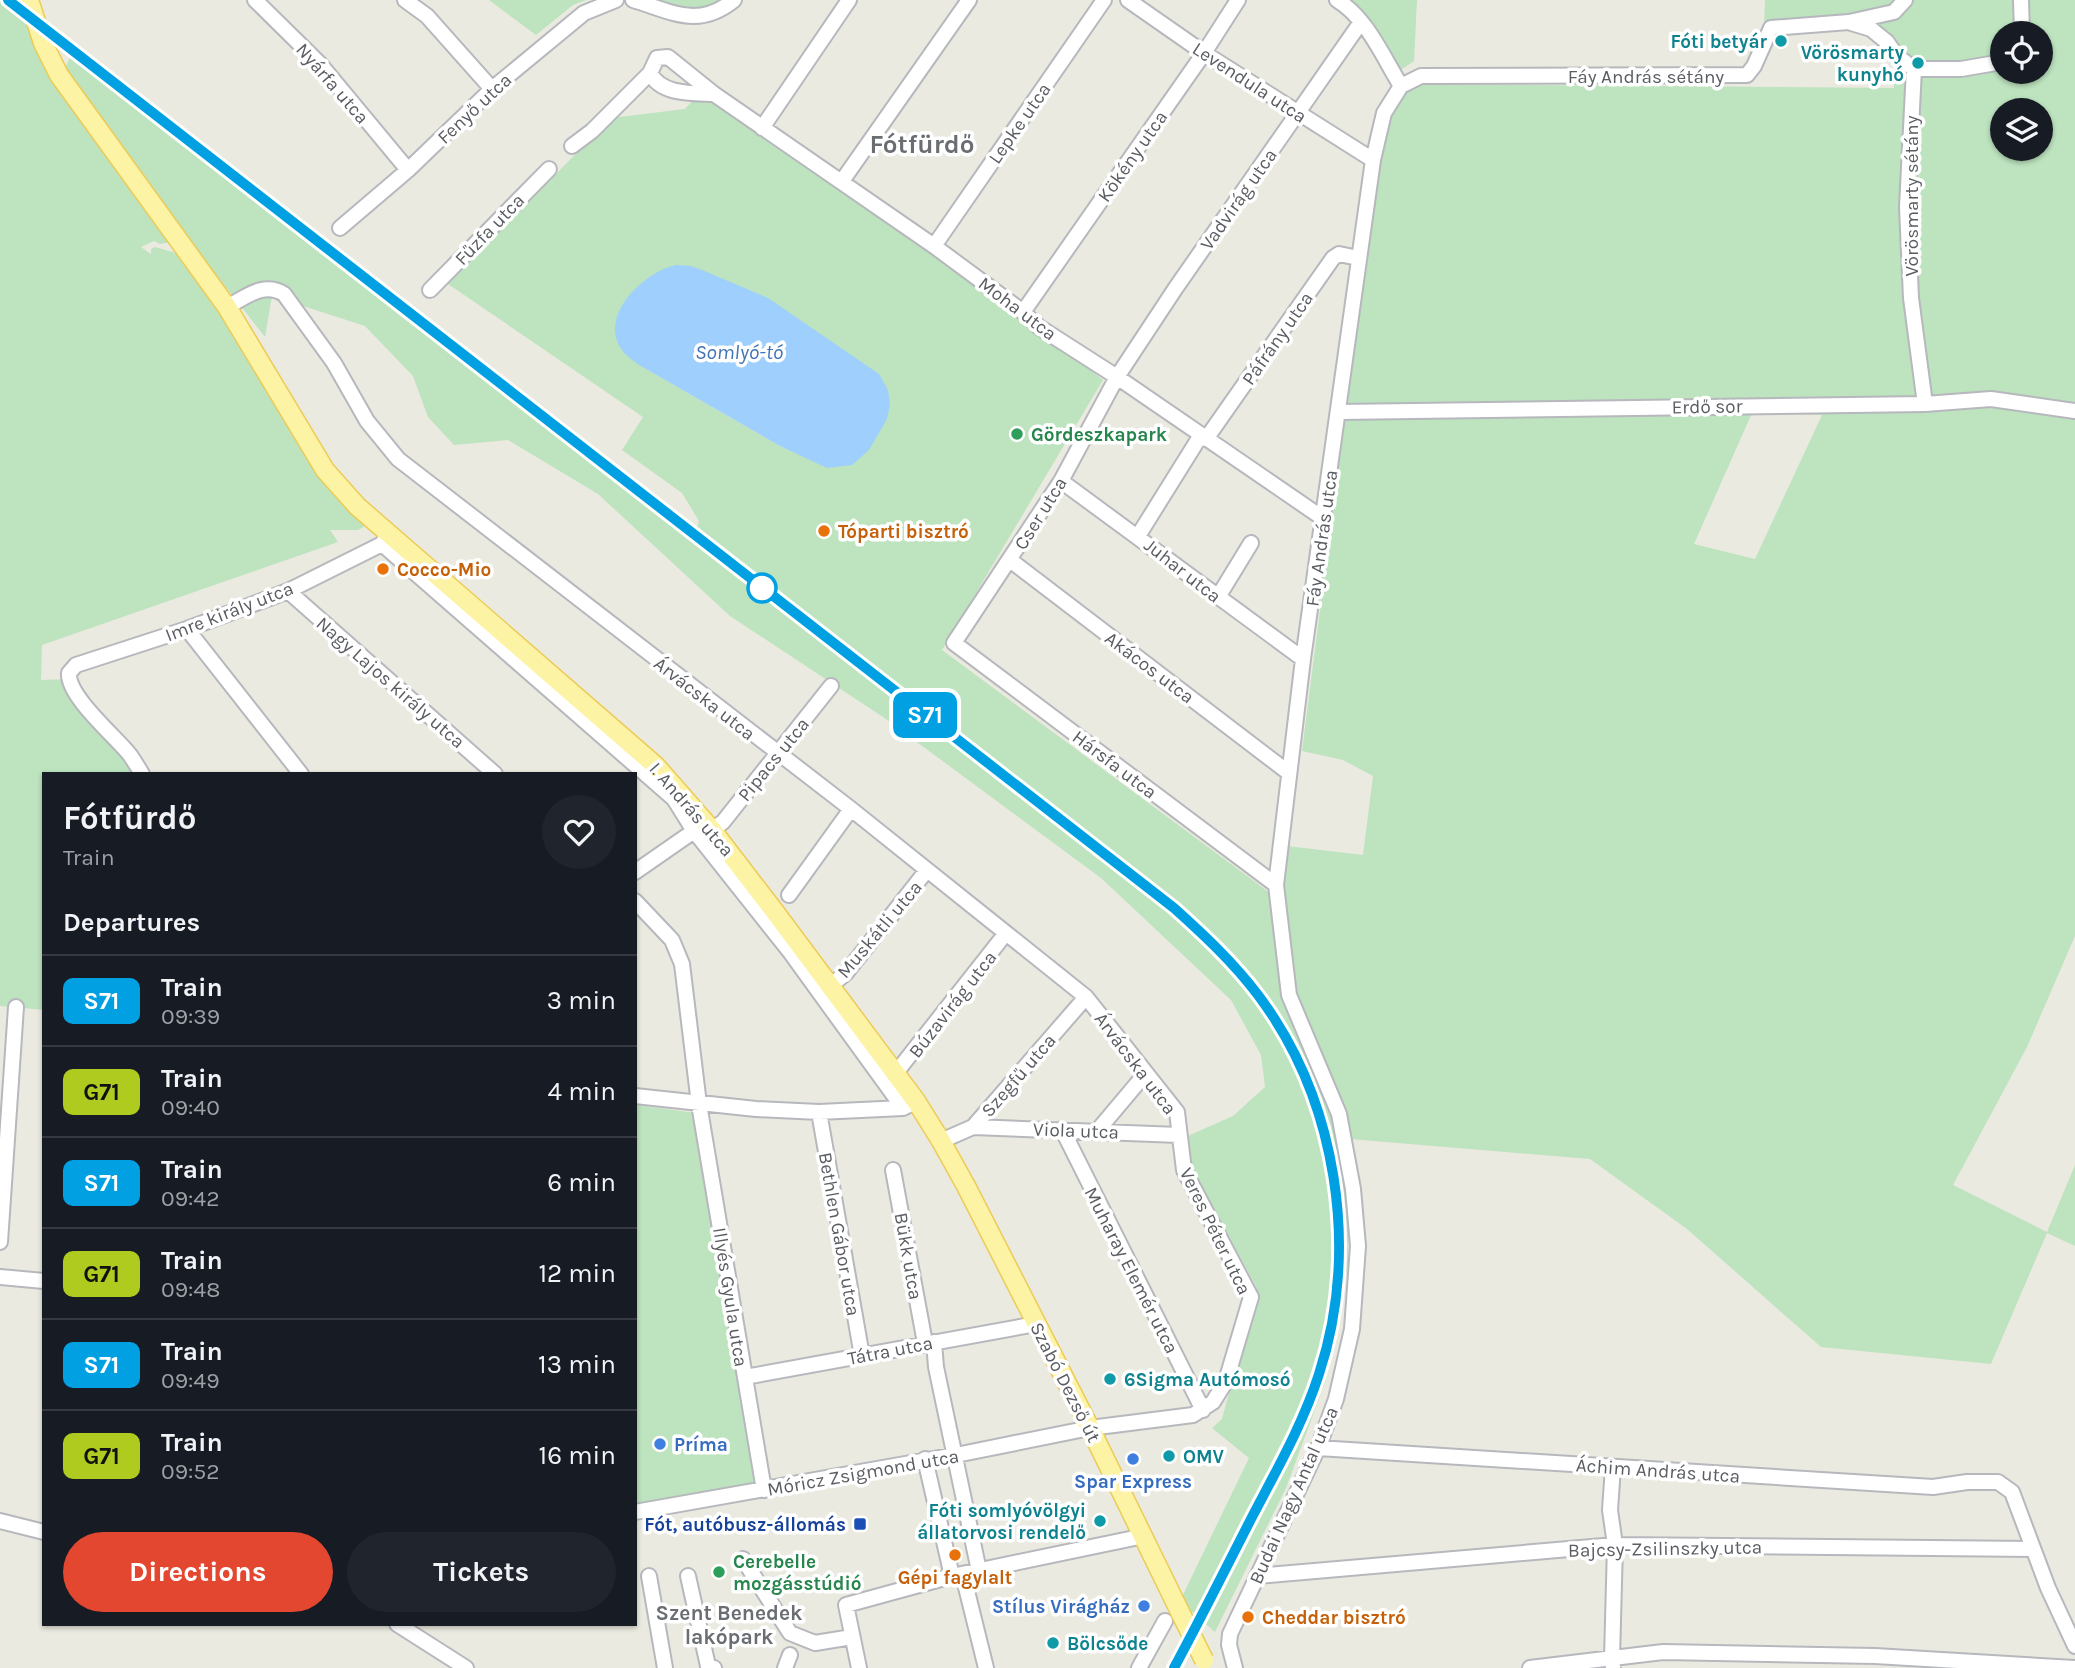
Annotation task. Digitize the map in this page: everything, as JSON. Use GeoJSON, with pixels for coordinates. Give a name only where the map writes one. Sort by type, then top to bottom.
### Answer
{"type":"FeatureCollection","features":[{"type":"Feature","properties":{"kind":"main road"},"geometry":{"type":"LineString","coordinates":[[29,0],[43,43],[59,75],[227,307],[325,470],[386,539]]}},
{"type":"Feature","properties":{"kind":"main road","name":"I. András utca"},"geometry":{"type":"LineString","coordinates":[[386,539],[634,745],[681,792],[895,1074],[909,1104]]}},
{"type":"Feature","properties":{"kind":"main road","name":"Szabó Dezső út"},"geometry":{"type":"LineString","coordinates":[[909,1104],[941,1141],[966,1186],[1144,1536],[1173,1618],[1206,1664]]}},
{"type":"Feature","properties":{"kind":"street","name":"Nyárfa utca"},"geometry":{"type":"LineString","coordinates":[[255,0],[320,64],[408,170]]}},
{"type":"Feature","properties":{"kind":"street"},"geometry":{"type":"LineString","coordinates":[[405,0],[427,16],[492,89]]}},
{"type":"Feature","properties":{"kind":"street","name":"Fenyő utca"},"geometry":{"type":"LineString","coordinates":[[340,228],[408,170],[492,89],[584,13],[616,0]]}},
{"type":"Feature","properties":{"kind":"street"},"geometry":{"type":"LineString","coordinates":[[634,0],[689,18],[703,17],[720,11],[734,0]]}},
{"type":"Feature","properties":{"kind":"street"},"geometry":{"type":"LineString","coordinates":[[762,128],[849,0]]}},
{"type":"Feature","properties":{"kind":"street"},"geometry":{"type":"LineString","coordinates":[[842,181],[969,0]]}},
{"type":"Feature","properties":{"kind":"street","name":"Lepke utca"},"geometry":{"type":"LineString","coordinates":[[934,246],[1104,0]]}},
{"type":"Feature","properties":{"kind":"street","name":"Levendula utca"},"geometry":{"type":"LineString","coordinates":[[1128,0],[1204,53],[1373,160]]}},
{"type":"Feature","properties":{"kind":"street","name":"Kökény utca"},"geometry":{"type":"LineString","coordinates":[[1023,312],[1238,0]]}},
{"type":"Feature","properties":{"kind":"street"},"geometry":{"type":"LineString","coordinates":[[1338,0],[1361,22],[1401,86]]}},
{"type":"Feature","properties":{"kind":"street"},"geometry":{"type":"LineString","coordinates":[[2021,0],[2022,21]]}},
{"type":"Feature","properties":{"kind":"street","name":"Fáy András sétány"},"geometry":{"type":"LineString","coordinates":[[1401,86],[1421,76],[1747,75],[1754,66],[1771,28],[1849,22],[1894,12],[1904,3]]}},
{"type":"Feature","properties":{"kind":"street","name":"Vadvirág utca"},"geometry":{"type":"LineString","coordinates":[[1117,377],[1361,22]]}},
{"type":"Feature","properties":{"kind":"street"},"geometry":{"type":"LineString","coordinates":[[1849,22],[1871,29],[1914,69],[1961,69],[1990,64]]}},
{"type":"Feature","properties":{"kind":"street","name":"Moha utca"},"geometry":{"type":"LineString","coordinates":[[649,73],[657,58],[667,57],[762,128],[934,246],[1023,312],[1039,327],[1117,377],[1324,519]]}},
{"type":"Feature","properties":{"kind":"street","name":"Vörösmarty sétány"},"geometry":{"type":"LineString","coordinates":[[1914,69],[1907,207],[1911,298],[1925,404]]}},
{"type":"Feature","properties":{"kind":"street"},"geometry":{"type":"LineString","coordinates":[[572,146],[592,131],[649,73],[654,81],[668,88],[714,94]]}},
{"type":"Feature","properties":{"kind":"street","name":"Fáy András utca"},"geometry":{"type":"LineString","coordinates":[[1289,995],[1276,885],[1303,659],[1373,160],[1384,113],[1401,86]]}},
{"type":"Feature","properties":{"kind":"street","name":"Fűzfa utca"},"geometry":{"type":"LineString","coordinates":[[430,290],[549,169]]}},
{"type":"Feature","properties":{"kind":"street","name":"Páfrány utca"},"geometry":{"type":"LineString","coordinates":[[1204,437],[1333,258],[1339,254],[1358,258]]}},
{"type":"Feature","properties":{"kind":"street","name":"Árvácska utca"},"geometry":{"type":"LineString","coordinates":[[227,307],[264,288],[276,289],[284,294],[334,363],[368,421],[398,459],[851,809],[1086,997],[1177,1112],[1179,1135]]}},
{"type":"Feature","properties":{"kind":"street","name":"Cser utca"},"geometry":{"type":"LineString","coordinates":[[954,643],[1061,481],[1117,377]]}},
{"type":"Feature","properties":{"kind":"street","name":"Erdő sor"},"geometry":{"type":"LineString","coordinates":[[1338,412],[1925,404],[1991,398],[2075,411]]}},
{"type":"Feature","properties":{"kind":"street"},"geometry":{"type":"LineString","coordinates":[[1138,536],[1204,437]]}},
{"type":"Feature","properties":{"kind":"street","name":"Juhar utca"},"geometry":{"type":"LineString","coordinates":[[1061,481],[1303,659]]}},
{"type":"Feature","properties":{"kind":"street","name":"Imre király utca"},"geometry":{"type":"LineString","coordinates":[[141,772],[131,756],[84,703],[68,679],[69,673],[84,662],[187,629],[288,591],[386,539]]}},
{"type":"Feature","properties":{"kind":"street","name":"I. András utca"},"geometry":{"type":"LineString","coordinates":[[386,539],[674,799],[694,831],[909,1104]]}},
{"type":"Feature","properties":{"kind":"street"},"geometry":{"type":"LineString","coordinates":[[1218,597],[1251,543]]}},
{"type":"Feature","properties":{"kind":"street","name":"Akácos utca"},"geometry":{"type":"LineString","coordinates":[[1010,560],[1289,773]]}},
{"type":"Feature","properties":{"kind":"street","name":"Nagy Lajos király utca"},"geometry":{"type":"LineString","coordinates":[[288,591],[493,772]]}},
{"type":"Feature","properties":{"kind":"street"},"geometry":{"type":"LineString","coordinates":[[187,629],[299,772]]}},
{"type":"Feature","properties":{"kind":"street","name":"Hársfa utca"},"geometry":{"type":"LineString","coordinates":[[954,643],[1276,885]]}},
{"type":"Feature","properties":{"kind":"street","name":"Pipacs utca"},"geometry":{"type":"LineString","coordinates":[[712,830],[723,822],[831,686]]}},
{"type":"Feature","properties":{"kind":"street"},"geometry":{"type":"LineString","coordinates":[[789,895],[851,809]]}},
{"type":"Feature","properties":{"kind":"street"},"geometry":{"type":"LineString","coordinates":[[637,871],[694,831]]}},
{"type":"Feature","properties":{"kind":"street","name":"Muskátli utca"},"geometry":{"type":"LineString","coordinates":[[830,986],[846,973],[927,870]]}},
{"type":"Feature","properties":{"kind":"street"},"geometry":{"type":"LineString","coordinates":[[637,903],[672,940],[682,964],[699,1104]]}},
{"type":"Feature","properties":{"kind":"street","name":"Búzavirág utca"},"geometry":{"type":"LineString","coordinates":[[895,1074],[1006,933]]}},
{"type":"Feature","properties":{"kind":"street","name":"Budai Nagy Antal utca"},"geometry":{"type":"LineString","coordinates":[[1235,1668],[1229,1645],[1230,1634],[1318,1448],[1336,1399],[1352,1329],[1358,1246],[1353,1189],[1339,1114],[1289,995]]}},
{"type":"Feature","properties":{"kind":"street","name":"Szegfű utca"},"geometry":{"type":"LineString","coordinates":[[941,1141],[973,1127],[1086,997]]}},
{"type":"Feature","properties":{"kind":"street"},"geometry":{"type":"LineString","coordinates":[[0,1242],[16,1007]]}},
{"type":"Feature","properties":{"kind":"street"},"geometry":{"type":"LineString","coordinates":[[1098,1130],[1146,1073]]}},
{"type":"Feature","properties":{"kind":"street"},"geometry":{"type":"LineString","coordinates":[[637,1096],[699,1104],[818,1112],[909,1104]]}},
{"type":"Feature","properties":{"kind":"street","name":"Illyés Gyula utca"},"geometry":{"type":"LineString","coordinates":[[699,1104],[764,1490]]}},
{"type":"Feature","properties":{"kind":"street","name":"Bethlen Gábor utca"},"geometry":{"type":"LineString","coordinates":[[818,1112],[862,1356]]}},
{"type":"Feature","properties":{"kind":"street","name":"Viola utca"},"geometry":{"type":"LineString","coordinates":[[973,1127],[1179,1135]]}},
{"type":"Feature","properties":{"kind":"street","name":"Muharay Elemér utca"},"geometry":{"type":"LineString","coordinates":[[1062,1129],[1203,1410]]}},
{"type":"Feature","properties":{"kind":"street","name":"Veres Péter utca"},"geometry":{"type":"LineString","coordinates":[[1179,1135],[1184,1170],[1251,1297],[1226,1381],[1213,1402],[1203,1410]]}},
{"type":"Feature","properties":{"kind":"street","name":"Bükk utca"},"geometry":{"type":"LineString","coordinates":[[893,1170],[979,1571]]}},
{"type":"Feature","properties":{"kind":"street"},"geometry":{"type":"LineString","coordinates":[[0,1277],[42,1281]]}},
{"type":"Feature","properties":{"kind":"street","name":"Tátra utca"},"geometry":{"type":"LineString","coordinates":[[745,1377],[1036,1324]]}},
{"type":"Feature","properties":{"kind":"street"},"geometry":{"type":"LineString","coordinates":[[1090,1427],[1193,1415],[1203,1410]]}},
{"type":"Feature","properties":{"kind":"street","name":"Móricz Zsigmond utca"},"geometry":{"type":"LineString","coordinates":[[637,1512],[956,1455],[1090,1427]]}},
{"type":"Feature","properties":{"kind":"street","name":"Áchim András utca"},"geometry":{"type":"LineString","coordinates":[[1318,1448],[1933,1487],[1967,1482],[1998,1482],[2012,1492],[2033,1549]]}},
{"type":"Feature","properties":{"kind":"street"},"geometry":{"type":"LineString","coordinates":[[925,1460],[986,1668]]}},
{"type":"Feature","properties":{"kind":"street"},"geometry":{"type":"LineString","coordinates":[[1613,1467],[1610,1510],[1615,1545],[1613,1663]]}},
{"type":"Feature","properties":{"kind":"street"},"geometry":{"type":"LineString","coordinates":[[0,1521],[42,1532]]}},
{"type":"Feature","properties":{"kind":"street"},"geometry":{"type":"LineString","coordinates":[[859,1668],[846,1605],[958,1575],[1144,1536]]}},
{"type":"Feature","properties":{"kind":"street","name":"Bajcsy-Zsilinszky utca"},"geometry":{"type":"LineString","coordinates":[[1256,1576],[1615,1545],[2033,1549]]}},
{"type":"Feature","properties":{"kind":"street"},"geometry":{"type":"LineString","coordinates":[[2033,1549],[2075,1646]]}},
{"type":"Feature","properties":{"kind":"street"},"geometry":{"type":"LineString","coordinates":[[743,1559],[790,1633],[815,1643],[852,1637]]}},
{"type":"Feature","properties":{"kind":"street"},"geometry":{"type":"LineString","coordinates":[[649,1576],[665,1668]]}},
{"type":"Feature","properties":{"kind":"street"},"geometry":{"type":"LineString","coordinates":[[688,1576],[706,1667]]}},
{"type":"Feature","properties":{"kind":"street"},"geometry":{"type":"LineString","coordinates":[[1139,1668],[1173,1618]]}},
{"type":"Feature","properties":{"kind":"street"},"geometry":{"type":"LineString","coordinates":[[400,1626],[466,1668]]}},
{"type":"Feature","properties":{"kind":"street"},"geometry":{"type":"LineString","coordinates":[[1530,1668],[1613,1663],[1662,1652],[1875,1656],[2075,1668]]}},
{"type":"Feature","properties":{"kind":"green space"},"geometry":{"type":"Polygon","coordinates":[[[0,0],[25,0],[28,6],[16,10],[30,20],[171,242],[160,244],[154,241],[141,247],[151,254],[151,249],[155,247],[185,258],[325,474],[372,522],[358,530],[330,530],[338,542],[42,645],[41,680],[68,679],[141,772],[42,772],[42,1010],[0,1006],[0,0]]]}},
{"type":"Feature","properties":{"kind":"green space"},"geometry":{"type":"Polygon","coordinates":[[[489,0],[586,0],[573,5],[536,35],[489,0]]]}},
{"type":"Feature","properties":{"kind":"green space"},"geometry":{"type":"Polygon","coordinates":[[[627,0],[721,0],[695,22],[627,0]]]}},
{"type":"Feature","properties":{"kind":"green space"},"geometry":{"type":"Polygon","coordinates":[[[1346,0],[1417,0],[1414,61],[1399,71],[1346,0]]]}},
{"type":"Feature","properties":{"kind":"green space"},"geometry":{"type":"Polygon","coordinates":[[[1765,0],[2075,0],[2075,936],[2027,1047],[1953,1185],[2047,1232],[2075,1165],[2075,1246],[2047,1233],[1991,1364],[1821,1347],[1687,1229],[1590,1159],[1350,1139],[1348,1265],[1326,1380],[1286,1488],[1215,1632],[1180,1601],[1249,1458],[1212,1428],[1222,1419],[1257,1288],[1183,1151],[1190,1135],[1233,1116],[1265,1087],[1261,1055],[1231,1000],[1101,878],[883,717],[730,616],[598,494],[508,440],[454,445],[428,417],[413,376],[365,326],[272,296],[265,337],[143,182],[64,71],[71,55],[693,542],[699,521],[682,493],[622,450],[643,417],[448,284],[611,118],[685,109],[701,91],[1005,303],[1103,380],[942,650],[1270,893],[1287,846],[1363,855],[1373,776],[1343,760],[1302,751],[1376,171],[1385,121],[1396,101],[1417,84],[1894,88],[1895,37],[1856,15],[1764,26],[1765,0]],[[639,365],[780,446],[827,467],[639,365]],[[1752,413],[1694,544],[1755,559],[1822,415],[1752,413]]]}},
{"type":"Feature","properties":{"kind":"green space"},"geometry":{"type":"Polygon","coordinates":[[[637,1105],[696,1113],[757,1485],[637,1510],[637,1105]]]}},
{"type":"Feature","properties":{"kind":"water","name":"Somlyó-tó"},"geometry":{"type":"Polygon","coordinates":[[[676,265],[691,266],[768,298],[879,374],[888,390],[890,405],[887,419],[869,450],[852,465],[827,468],[780,446],[639,365],[626,354],[616,337],[620,310],[628,297],[651,276],[676,265]]]}},
{"type":"Feature","properties":{"kind":"railway"},"geometry":{"type":"LineString","coordinates":[[8,0],[1174,908],[1228,960],[1258,995],[1285,1036],[1307,1081],[1323,1128],[1334,1177],[1339,1227],[1338,1277],[1331,1326],[1319,1374],[1305,1411],[1280,1465],[1174,1668]]}},
{"type":"Feature","properties":{"kind":"train","name":"S71"},"geometry":{"type":"LineString","coordinates":[[8,0],[1174,908],[1220,949],[1259,996],[1300,1065],[1320,1117],[1337,1204],[1337,1295],[1327,1347],[1310,1399],[1275,1473],[1174,1668]]}},
{"type":"Feature","properties":{"kind":"place","name":"Fóti betyár"},"geometry":{"type":"Point","coordinates":[1781,41]}},
{"type":"Feature","properties":{"kind":"place","name":"Vörösmarty kunyhó"},"geometry":{"type":"Point","coordinates":[1918,63]}},
{"type":"Feature","properties":{"kind":"place","name":"Gördeszkapark"},"geometry":{"type":"Point","coordinates":[1017,434]}},
{"type":"Feature","properties":{"kind":"place","name":"Tóparti bisztró"},"geometry":{"type":"Point","coordinates":[824,531]}},
{"type":"Feature","properties":{"kind":"place","name":"Cocco-Mio"},"geometry":{"type":"Point","coordinates":[383,569]}},
{"type":"Feature","properties":{"kind":"place","name":"6Sigma Autómosó"},"geometry":{"type":"Point","coordinates":[1110,1379]}},
{"type":"Feature","properties":{"kind":"place","name":"Príma"},"geometry":{"type":"Point","coordinates":[660,1444]}},
{"type":"Feature","properties":{"kind":"place","name":"OMV"},"geometry":{"type":"Point","coordinates":[1169,1456]}},
{"type":"Feature","properties":{"kind":"place","name":"Spar Express"},"geometry":{"type":"Point","coordinates":[1133,1459]}},
{"type":"Feature","properties":{"kind":"place","name":"Fóti somlyóvölgyi állatorvosi rendelő"},"geometry":{"type":"Point","coordinates":[1100,1521]}},
{"type":"Feature","properties":{"kind":"place","name":"Fót, autóbusz-állomás"},"geometry":{"type":"Point","coordinates":[860,1524]}},
{"type":"Feature","properties":{"kind":"place","name":"Gépi fagylalt"},"geometry":{"type":"Point","coordinates":[955,1555]}},
{"type":"Feature","properties":{"kind":"place","name":"Cerebelle mozgásstúdió"},"geometry":{"type":"Point","coordinates":[719,1572]}},
{"type":"Feature","properties":{"kind":"place","name":"Stílus Virágház"},"geometry":{"type":"Point","coordinates":[1144,1606]}},
{"type":"Feature","properties":{"kind":"place","name":"Cheddar bisztró"},"geometry":{"type":"Point","coordinates":[1248,1617]}},
{"type":"Feature","properties":{"kind":"place","name":"Bölcsőde"},"geometry":{"type":"Point","coordinates":[1053,1643]}},
{"type":"Feature","properties":{"kind":"district","name":"Fótfürdő"},"geometry":{"type":"Point","coordinates":[922,144]}},
{"type":"Feature","properties":{"kind":"district","name":"Szent Benedek lakópark"},"geometry":{"type":"Point","coordinates":[729,1625]}}]}
